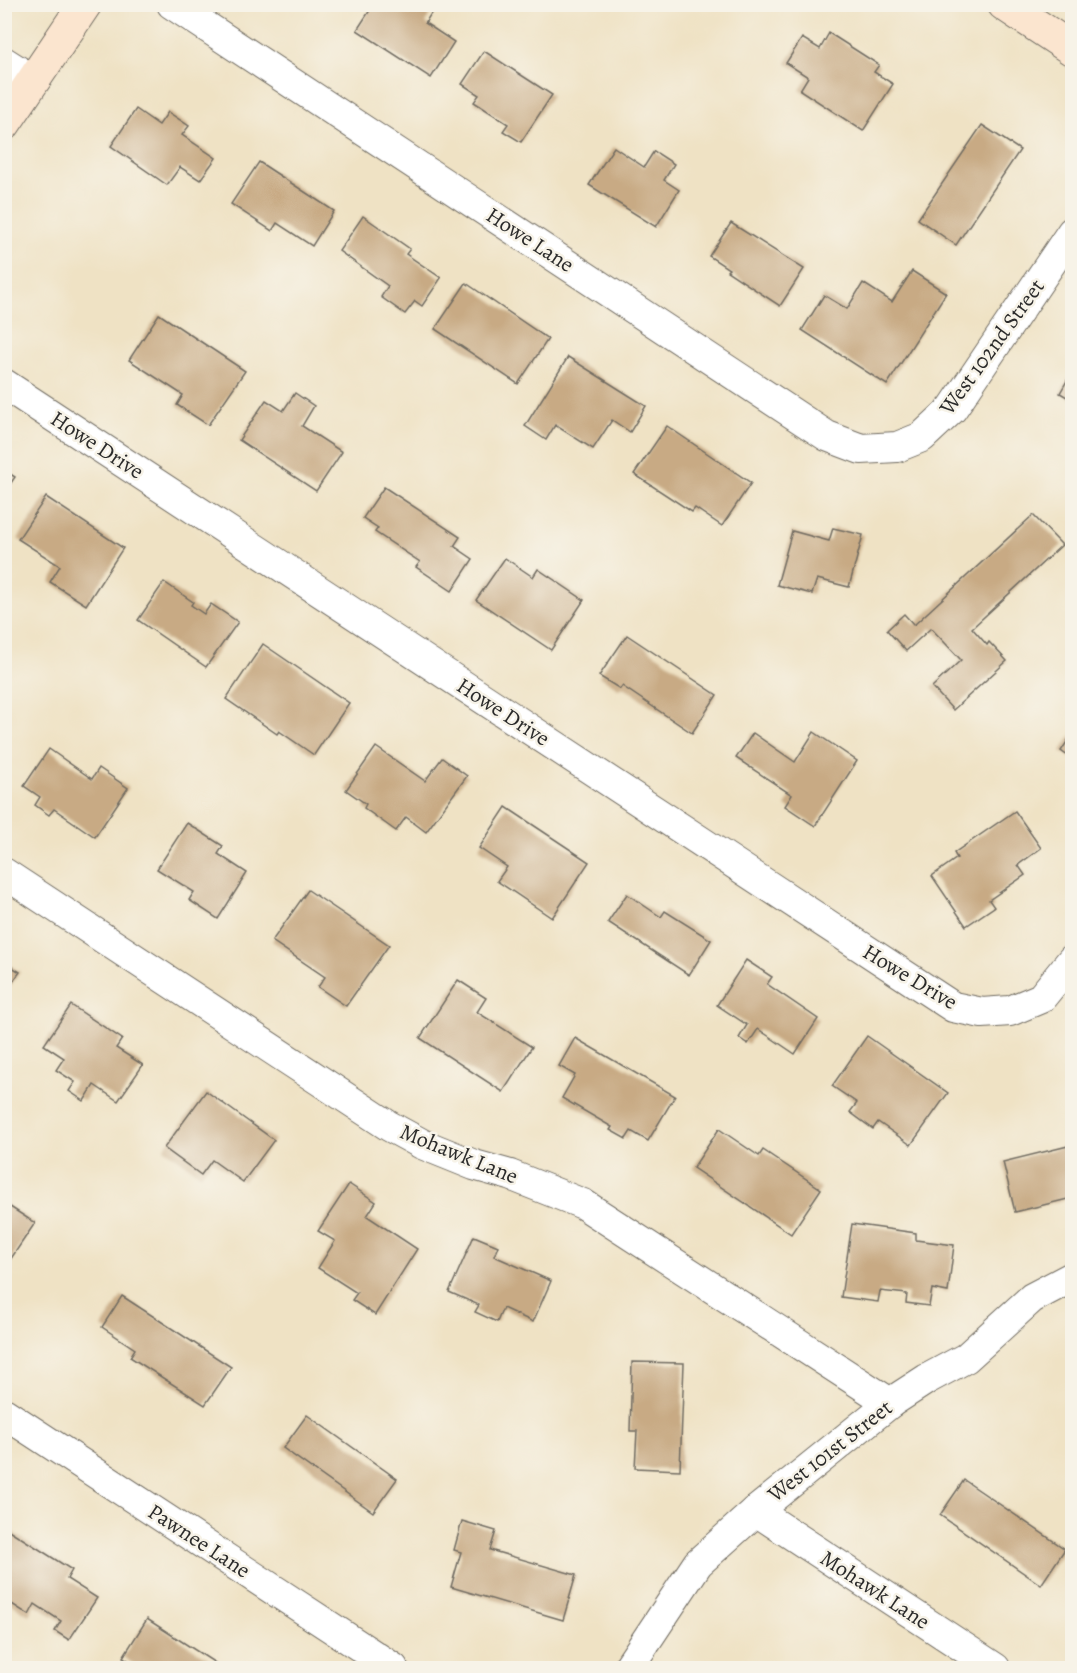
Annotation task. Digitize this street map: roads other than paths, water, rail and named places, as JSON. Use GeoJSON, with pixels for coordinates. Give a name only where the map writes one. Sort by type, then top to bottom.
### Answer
{"type":"FeatureCollection","features":[{"type":"Feature","properties":{"kind":"main road"},"geometry":{"type":"LineString","coordinates":[[4,124],[85,4]]}},
{"type":"Feature","properties":{"kind":"main road"},"geometry":{"type":"LineString","coordinates":[[1004,4],[1072,50]]}},
{"type":"Feature","properties":{"kind":"street","name":"Howe Lane"},"geometry":{"type":"LineString","coordinates":[[172,4],[827,436],[861,448],[897,447]]}},
{"type":"Feature","properties":{"kind":"street"},"geometry":{"type":"LineString","coordinates":[[4,62],[34,81]]}},
{"type":"Feature","properties":{"kind":"street","name":"West 102nd Street"},"geometry":{"type":"LineString","coordinates":[[897,447],[922,437],[952,409],[1072,232]]}},
{"type":"Feature","properties":{"kind":"street","name":"Howe Drive"},"geometry":{"type":"LineString","coordinates":[[4,384],[953,1007],[982,1013],[1010,1011],[1041,998],[1072,960]]}},
{"type":"Feature","properties":{"kind":"street","name":"Mohawk Lane"},"geometry":{"type":"LineString","coordinates":[[4,873],[389,1126],[422,1144],[474,1165],[510,1175],[583,1204],[890,1403]]}},
{"type":"Feature","properties":{"kind":"street","name":"West 101st Street"},"geometry":{"type":"LineString","coordinates":[[628,1668],[698,1563],[756,1510],[890,1403],[927,1379],[966,1358],[1032,1298],[1072,1277]]}},
{"type":"Feature","properties":{"kind":"street","name":"Pawnee Lane"},"geometry":{"type":"LineString","coordinates":[[4,1413],[393,1668]]}},
{"type":"Feature","properties":{"kind":"street","name":"Mohawk Lane"},"geometry":{"type":"LineString","coordinates":[[756,1510],[995,1668]]}}]}
